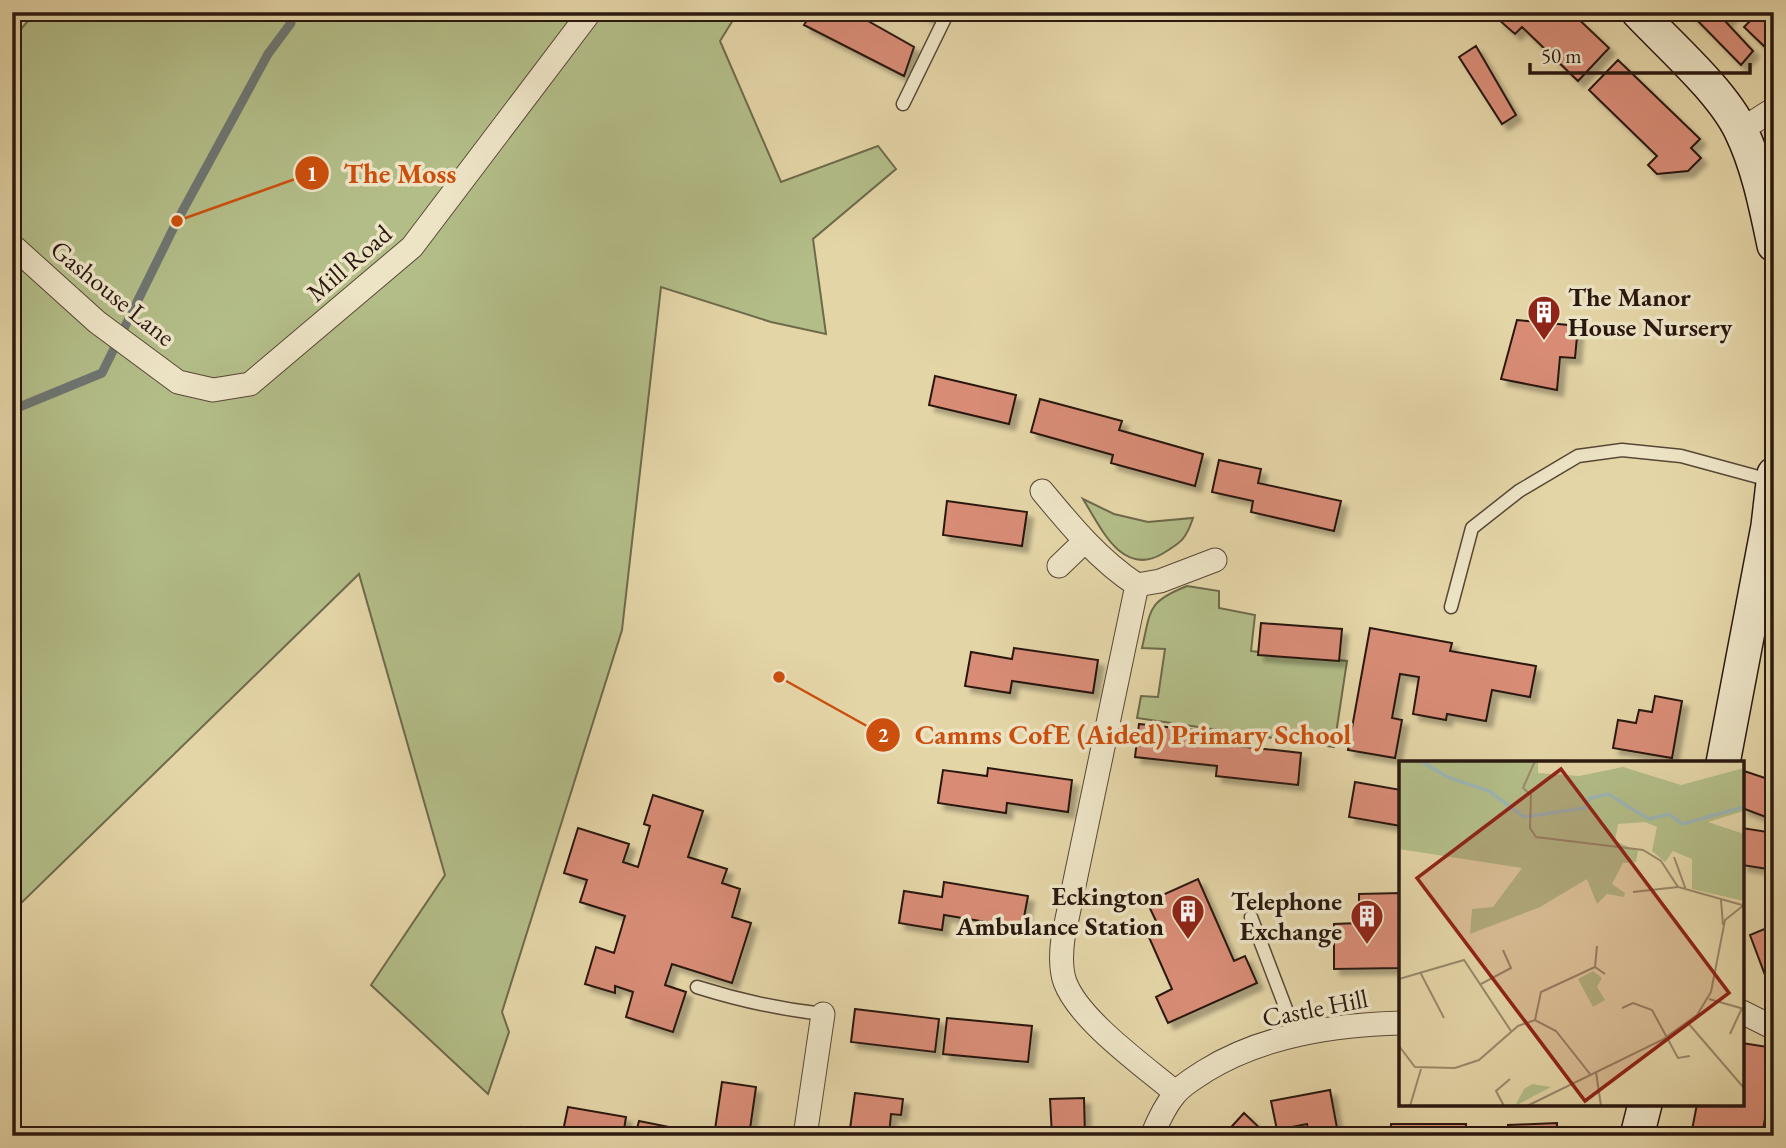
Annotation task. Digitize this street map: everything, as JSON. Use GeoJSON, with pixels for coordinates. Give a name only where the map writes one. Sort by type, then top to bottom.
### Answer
{"type":"FeatureCollection","features":[{"type":"Feature","properties":{"kind":"main road"},"geometry":{"type":"LineString","coordinates":[[1638,12],[1713,90],[1741,130],[1763,194],[1774,245]]}},
{"type":"Feature","properties":{"kind":"main road"},"geometry":{"type":"LineString","coordinates":[[1723,761],[1768,526],[1774,474]]}},
{"type":"Feature","properties":{"kind":"main road"},"geometry":{"type":"LineString","coordinates":[[1637,1136],[1645,1106]]}},
{"type":"Feature","properties":{"kind":"street","name":"Mill Road"},"geometry":{"type":"LineString","coordinates":[[178,382],[213,390],[250,384],[412,247],[590,12]]}},
{"type":"Feature","properties":{"kind":"street"},"geometry":{"type":"LineString","coordinates":[[1741,130],[1774,109]]}},
{"type":"Feature","properties":{"kind":"street","name":"Gashouse Lane"},"geometry":{"type":"LineString","coordinates":[[12,249],[15,248],[97,322],[178,382]]}},
{"type":"Feature","properties":{"kind":"street"},"geometry":{"type":"LineString","coordinates":[[1042,491],[1085,541],[1114,569],[1137,585],[1160,581],[1215,560]]}},
{"type":"Feature","properties":{"kind":"street"},"geometry":{"type":"LineString","coordinates":[[1059,566],[1085,541]]}},
{"type":"Feature","properties":{"kind":"street"},"geometry":{"type":"LineString","coordinates":[[1137,585],[1060,958],[1064,980],[1073,1000],[1107,1034],[1176,1093]]}},
{"type":"Feature","properties":{"kind":"street"},"geometry":{"type":"LineString","coordinates":[[1744,1013],[1774,1028]]}},
{"type":"Feature","properties":{"kind":"street"},"geometry":{"type":"LineString","coordinates":[[805,1136],[823,1014]]}},
{"type":"Feature","properties":{"kind":"street","name":"Castle Hill"},"geometry":{"type":"LineString","coordinates":[[1152,1136],[1159,1118],[1176,1093],[1200,1075],[1241,1053],[1296,1035],[1399,1023]]}},
{"type":"Feature","properties":{"kind":"lane"},"geometry":{"type":"LineString","coordinates":[[903,104],[948,12]]}},
{"type":"Feature","properties":{"kind":"lane"},"geometry":{"type":"LineString","coordinates":[[1451,607],[1472,528],[1519,491],[1578,456],[1622,450],[1681,456],[1773,481]]}},
{"type":"Feature","properties":{"kind":"lane"},"geometry":{"type":"LineString","coordinates":[[1251,917],[1296,1035]]}},
{"type":"Feature","properties":{"kind":"lane"},"geometry":{"type":"LineString","coordinates":[[696,987],[783,1010],[823,1014]]}},
{"type":"Feature","properties":{"kind":"green space"},"geometry":{"type":"Polygon","coordinates":[[[36,12],[738,12],[720,41],[781,182],[878,146],[896,169],[813,239],[826,334],[771,322],[661,287],[622,630],[502,1012],[509,1032],[488,1094],[371,985],[445,875],[359,574],[12,912],[12,39],[36,12]]]}},
{"type":"Feature","properties":{"kind":"green space"},"geometry":{"type":"Polygon","coordinates":[[[1083,499],[1114,514],[1148,522],[1193,518],[1188,531],[1174,546],[1148,559],[1135,559],[1114,546],[1083,499]]]}},
{"type":"Feature","properties":{"kind":"green space"},"geometry":{"type":"Polygon","coordinates":[[[1187,586],[1219,591],[1219,608],[1255,615],[1251,651],[1347,661],[1334,747],[1137,718],[1141,696],[1158,697],[1165,649],[1142,648],[1150,615],[1164,597],[1187,586]]]}},
{"type":"Feature","properties":{"kind":"building"},"geometry":{"type":"Polygon","coordinates":[[[812,12],[852,12],[914,47],[904,76],[804,25],[812,12]]]}},
{"type":"Feature","properties":{"kind":"building"},"geometry":{"type":"Polygon","coordinates":[[[919,12],[939,12],[935,21],[919,12]]]}},
{"type":"Feature","properties":{"kind":"building"},"geometry":{"type":"Polygon","coordinates":[[[1506,12],[1571,12],[1609,48],[1578,81],[1522,27],[1515,34],[1499,20],[1506,12]]]}},
{"type":"Feature","properties":{"kind":"building"},"geometry":{"type":"Polygon","coordinates":[[[1689,12],[1735,12],[1725,21],[1753,51],[1741,65],[1689,12]]]}},
{"type":"Feature","properties":{"kind":"building"},"geometry":{"type":"Polygon","coordinates":[[[1759,12],[1774,12],[1774,38],[1765,47],[1744,27],[1759,12]]]}},
{"type":"Feature","properties":{"kind":"building"},"geometry":{"type":"Polygon","coordinates":[[[1476,46],[1516,115],[1502,124],[1459,57],[1476,46]]]}},
{"type":"Feature","properties":{"kind":"building"},"geometry":{"type":"Polygon","coordinates":[[[1618,60],[1700,139],[1691,148],[1701,158],[1688,171],[1657,174],[1648,165],[1657,156],[1589,90],[1618,60]]]}},
{"type":"Feature","properties":{"kind":"building","name":"The Manor House Nursery"},"geometry":{"type":"Polygon","coordinates":[[[1517,320],[1578,326],[1575,358],[1560,357],[1557,390],[1501,379],[1517,320]]]}},
{"type":"Feature","properties":{"kind":"building"},"geometry":{"type":"Polygon","coordinates":[[[935,376],[1016,395],[1009,424],[929,405],[935,376]]]}},
{"type":"Feature","properties":{"kind":"building"},"geometry":{"type":"Polygon","coordinates":[[[1040,399],[1122,421],[1119,430],[1203,454],[1195,486],[1111,463],[1113,455],[1031,432],[1040,399]]]}},
{"type":"Feature","properties":{"kind":"building"},"geometry":{"type":"Polygon","coordinates":[[[1219,460],[1261,469],[1258,483],[1341,501],[1334,531],[1251,512],[1253,501],[1212,492],[1219,460]]]}},
{"type":"Feature","properties":{"kind":"building"},"geometry":{"type":"Polygon","coordinates":[[[947,501],[1027,512],[1022,546],[943,535],[947,501]]]}},
{"type":"Feature","properties":{"kind":"building"},"geometry":{"type":"Polygon","coordinates":[[[1261,623],[1342,629],[1339,661],[1258,655],[1261,623]]]}},
{"type":"Feature","properties":{"kind":"building"},"geometry":{"type":"Polygon","coordinates":[[[1370,628],[1452,643],[1450,651],[1536,666],[1530,697],[1492,690],[1486,721],[1447,714],[1446,720],[1413,714],[1419,677],[1400,674],[1392,718],[1402,720],[1395,758],[1348,750],[1370,628]]]}},
{"type":"Feature","properties":{"kind":"building"},"geometry":{"type":"Polygon","coordinates":[[[1014,648],[1098,660],[1093,693],[1012,681],[1010,693],[965,686],[971,652],[1012,659],[1014,648]]]}},
{"type":"Feature","properties":{"kind":"building"},"geometry":{"type":"Polygon","coordinates":[[[1655,696],[1682,701],[1672,758],[1613,748],[1618,720],[1636,723],[1639,710],[1652,712],[1655,696]]]}},
{"type":"Feature","properties":{"kind":"building"},"geometry":{"type":"Polygon","coordinates":[[[1139,724],[1222,733],[1220,744],[1301,753],[1298,785],[1216,776],[1217,766],[1135,757],[1139,724]]]}},
{"type":"Feature","properties":{"kind":"building"},"geometry":{"type":"Polygon","coordinates":[[[988,768],[1072,780],[1068,812],[1007,803],[1006,813],[938,803],[943,770],[987,776],[988,768]]]}},
{"type":"Feature","properties":{"kind":"building"},"geometry":{"type":"Polygon","coordinates":[[[1744,771],[1774,781],[1774,820],[1744,809],[1744,771]]]}},
{"type":"Feature","properties":{"kind":"building"},"geometry":{"type":"Polygon","coordinates":[[[1355,782],[1399,790],[1399,826],[1349,817],[1355,782]]]}},
{"type":"Feature","properties":{"kind":"building"},"geometry":{"type":"Polygon","coordinates":[[[653,795],[703,811],[688,857],[727,869],[722,883],[740,889],[732,917],[751,923],[732,983],[672,964],[665,985],[686,992],[673,1032],[626,1017],[633,992],[615,986],[615,993],[585,984],[596,947],[614,953],[625,916],[580,902],[587,880],[564,873],[578,828],[629,844],[623,862],[638,867],[650,826],[644,824],[653,795]]]}},
{"type":"Feature","properties":{"kind":"building"},"geometry":{"type":"Polygon","coordinates":[[[1744,828],[1774,833],[1774,870],[1744,865],[1744,828]]]}},
{"type":"Feature","properties":{"kind":"building","name":"Eckington Ambulance Station"},"geometry":{"type":"Polygon","coordinates":[[[1198,879],[1234,961],[1245,956],[1257,983],[1168,1023],[1156,997],[1172,989],[1144,926],[1156,921],[1147,902],[1198,879]]]}},
{"type":"Feature","properties":{"kind":"building"},"geometry":{"type":"Polygon","coordinates":[[[944,882],[1028,896],[1022,928],[944,915],[942,930],[899,923],[904,891],[942,897],[944,882]]]}},
{"type":"Feature","properties":{"kind":"building","name":"Telephone Exchange"},"geometry":{"type":"Polygon","coordinates":[[[1399,893],[1399,968],[1334,969],[1334,924],[1359,923],[1359,894],[1399,893]]]}},
{"type":"Feature","properties":{"kind":"building"},"geometry":{"type":"Polygon","coordinates":[[[1774,925],[1774,999],[1750,935],[1774,925]]]}},
{"type":"Feature","properties":{"kind":"building"},"geometry":{"type":"Polygon","coordinates":[[[855,1009],[939,1019],[935,1052],[851,1042],[855,1009]]]}},
{"type":"Feature","properties":{"kind":"building"},"geometry":{"type":"Polygon","coordinates":[[[947,1018],[1032,1026],[1028,1062],[943,1054],[947,1018]]]}},
{"type":"Feature","properties":{"kind":"building"},"geometry":{"type":"Polygon","coordinates":[[[1744,1043],[1774,1048],[1774,1066],[1762,1136],[1691,1135],[1697,1106],[1744,1106],[1744,1043]]]}},
{"type":"Feature","properties":{"kind":"building"},"geometry":{"type":"Polygon","coordinates":[[[722,1082],[756,1087],[749,1136],[714,1136],[722,1082]]]}},
{"type":"Feature","properties":{"kind":"building"},"geometry":{"type":"Polygon","coordinates":[[[1330,1090],[1337,1128],[1309,1133],[1307,1124],[1277,1130],[1271,1101],[1330,1090]]]}},
{"type":"Feature","properties":{"kind":"building"},"geometry":{"type":"Polygon","coordinates":[[[855,1093],[903,1099],[901,1115],[891,1114],[889,1136],[849,1136],[855,1093]]]}},
{"type":"Feature","properties":{"kind":"building"},"geometry":{"type":"Polygon","coordinates":[[[1084,1098],[1085,1136],[1052,1136],[1050,1099],[1084,1098]]]}},
{"type":"Feature","properties":{"kind":"building"},"geometry":{"type":"Polygon","coordinates":[[[568,1107],[626,1117],[623,1136],[562,1136],[568,1107]]]}},
{"type":"Feature","properties":{"kind":"building"},"geometry":{"type":"Polygon","coordinates":[[[1244,1113],[1268,1136],[1223,1136],[1244,1113]]]}},
{"type":"Feature","properties":{"kind":"building"},"geometry":{"type":"Polygon","coordinates":[[[639,1121],[699,1133],[698,1136],[635,1136],[639,1121]]]}},
{"type":"Feature","properties":{"kind":"building"},"geometry":{"type":"Polygon","coordinates":[[[1557,1123],[1557,1136],[1509,1136],[1508,1125],[1557,1123]]]}},
{"type":"Feature","properties":{"kind":"building"},"geometry":{"type":"Polygon","coordinates":[[[1391,1124],[1466,1124],[1466,1136],[1391,1136],[1391,1124]]]}},
{"type":"Feature","properties":{"kind":"building"},"geometry":{"type":"Polygon","coordinates":[[[521,1127],[547,1136],[519,1136],[521,1127]]]}},
{"type":"Feature","properties":{"kind":"waterway"},"geometry":{"type":"LineString","coordinates":[[12,410],[102,373],[177,221],[268,54],[291,23],[285,12]]}},
{"type":"Feature","properties":{"kind":"place","name":"The Moss"},"geometry":{"type":"Point","coordinates":[177,221]}},
{"type":"Feature","properties":{"kind":"place","name":"The Manor House Nursery"},"geometry":{"type":"Point","coordinates":[1544,342]}},
{"type":"Feature","properties":{"kind":"place","name":"Camms CofE (Aided) Primary School"},"geometry":{"type":"Point","coordinates":[779,677]}},
{"type":"Feature","properties":{"kind":"place","name":"Eckington Ambulance Station"},"geometry":{"type":"Point","coordinates":[1188,941]}},
{"type":"Feature","properties":{"kind":"place","name":"Telephone Exchange"},"geometry":{"type":"Point","coordinates":[1367,946]}}]}
